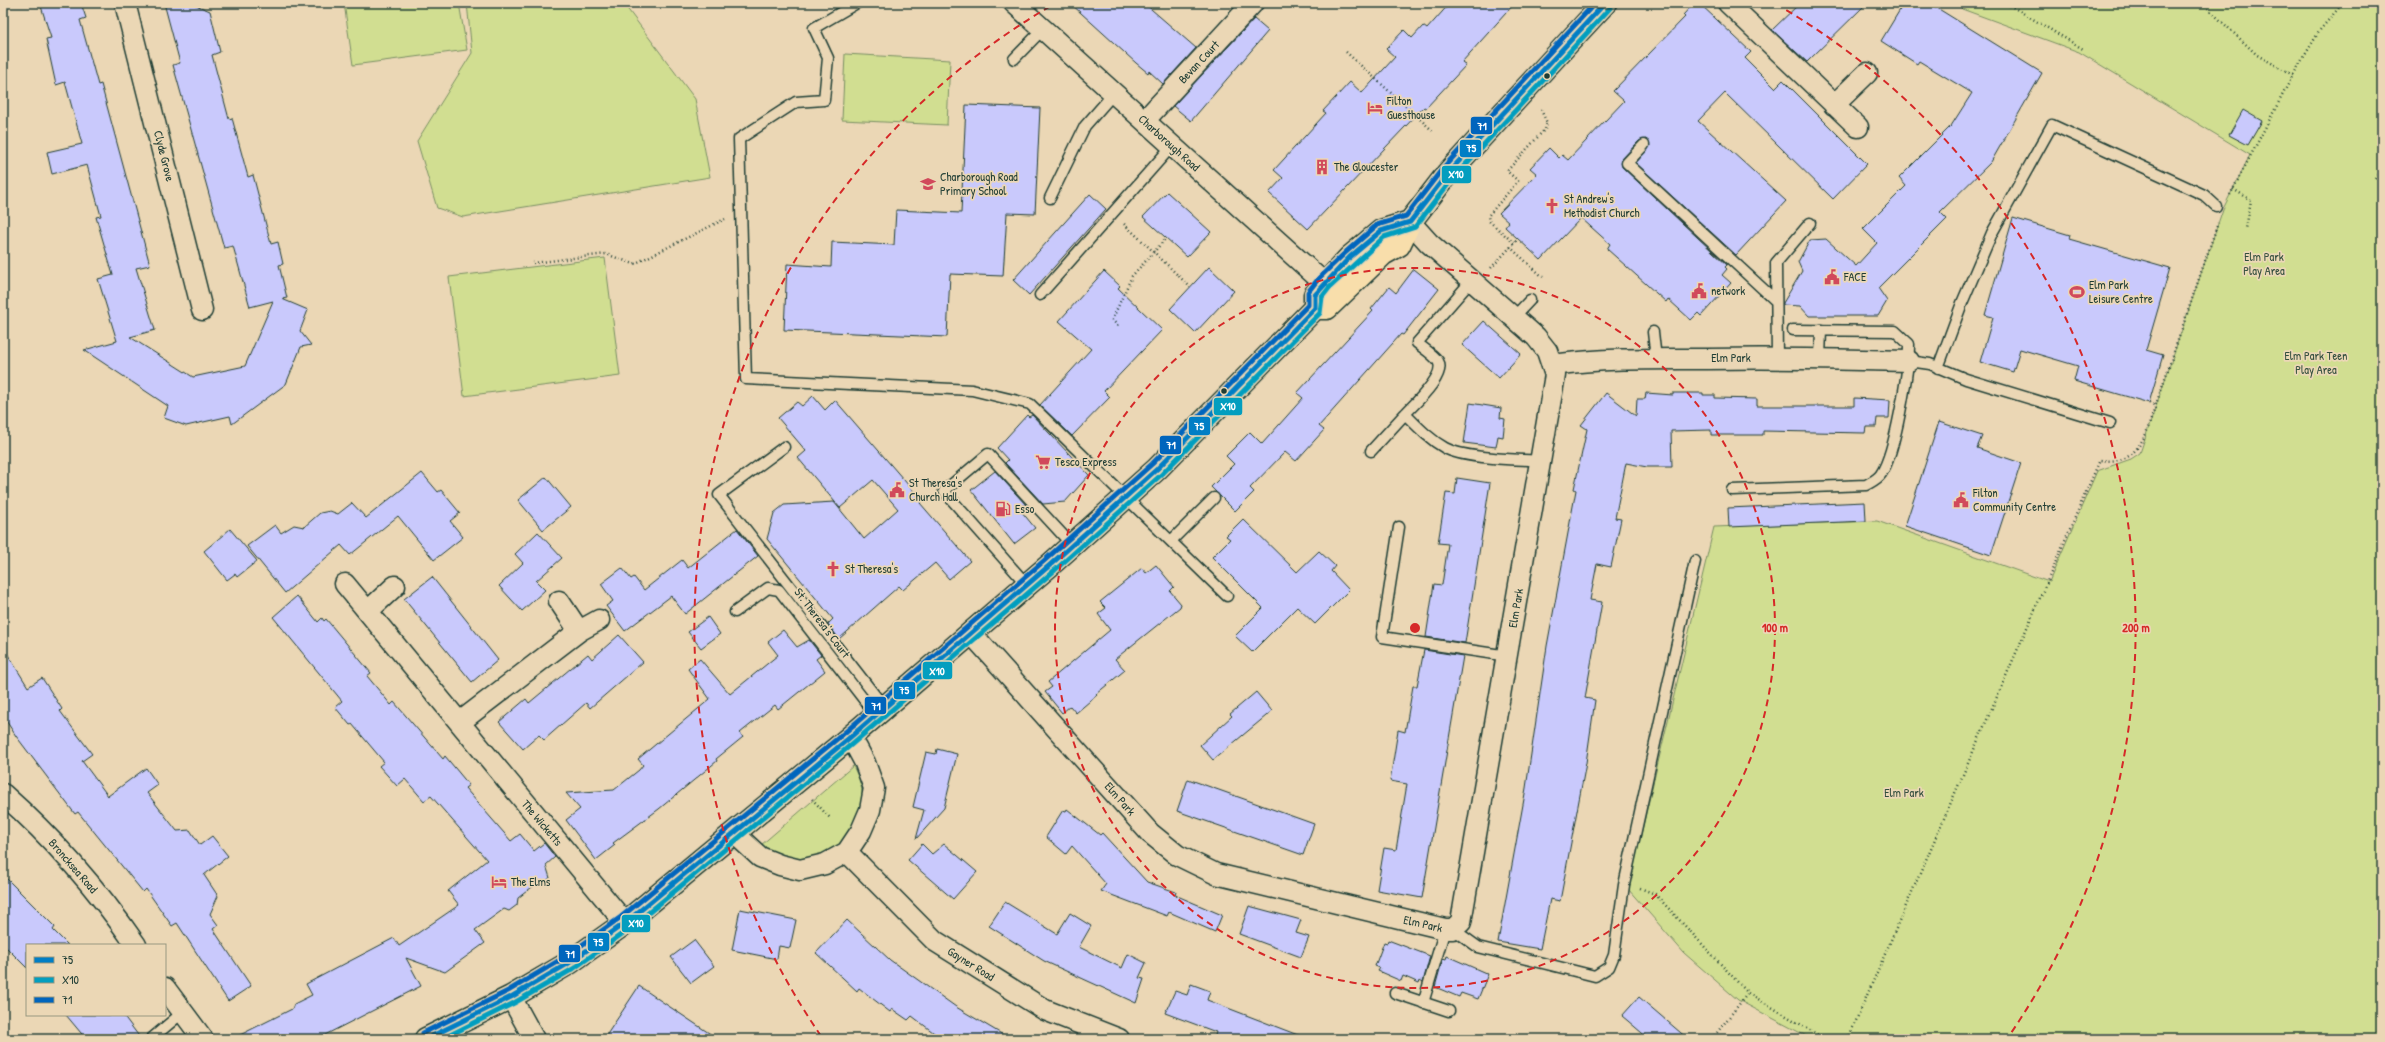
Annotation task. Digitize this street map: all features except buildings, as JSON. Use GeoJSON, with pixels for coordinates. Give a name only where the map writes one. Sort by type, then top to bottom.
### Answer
{"type":"FeatureCollection","features":[{"type":"Feature","properties":{"kind":"main road"},"geometry":{"type":"LineString","coordinates":[[1315,308],[1327,308],[1383,254],[1399,244],[1410,222],[1448,173],[1605,3]]}},
{"type":"Feature","properties":{"kind":"main road"},"geometry":{"type":"LineString","coordinates":[[426,1039],[511,997],[569,962],[625,923],[848,739],[1027,585],[1157,469],[1315,308],[1315,295],[1324,283],[1350,257],[1381,230],[1410,222]]}},
{"type":"Feature","properties":{"kind":"street","name":"Clyde Grove"},"geometry":{"type":"LineString","coordinates":[[125,3],[202,310]]}},
{"type":"Feature","properties":{"kind":"street","name":"Charborough Road"},"geometry":{"type":"LineString","coordinates":[[1014,3],[1324,283]]}},
{"type":"Feature","properties":{"kind":"street","name":"Bevan Court"},"geometry":{"type":"LineString","coordinates":[[1145,120],[1253,3]]}},
{"type":"Feature","properties":{"kind":"street"},"geometry":{"type":"LineString","coordinates":[[1728,3],[1858,127]]}},
{"type":"Feature","properties":{"kind":"street"},"geometry":{"type":"LineString","coordinates":[[1834,105],[1867,73]]}},
{"type":"Feature","properties":{"kind":"street","name":"Elm Park"},"geometry":{"type":"LineString","coordinates":[[971,633],[998,660],[1150,833],[1177,856],[1216,874],[1449,929],[1461,922],[1466,902],[1542,461],[1554,387],[1553,365],[1536,337],[1515,316],[1429,243],[1410,222]]}},
{"type":"Feature","properties":{"kind":"street","name":"Elm Park"},"geometry":{"type":"LineString","coordinates":[[1553,365],[1587,360],[1656,359],[1820,358],[1909,361]]}},
{"type":"Feature","properties":{"kind":"street","name":"The Wicketts"},"geometry":{"type":"LineString","coordinates":[[344,584],[368,611],[625,923]]}},
{"type":"Feature","properties":{"kind":"street"},"geometry":{"type":"LineString","coordinates":[[368,611],[395,586]]}},
{"type":"Feature","properties":{"kind":"street"},"geometry":{"type":"LineString","coordinates":[[559,601],[579,631]]}},
{"type":"Feature","properties":{"kind":"street"},"geometry":{"type":"LineString","coordinates":[[460,722],[579,631],[599,620]]}},
{"type":"Feature","properties":{"kind":"street"},"geometry":{"type":"LineString","coordinates":[[734,833],[760,857],[780,865],[800,870],[825,864],[847,852],[864,824],[870,810],[874,788],[865,763],[857,748],[848,739]]}},
{"type":"Feature","properties":{"kind":"street","name":"Broncksea Road"},"geometry":{"type":"LineString","coordinates":[[3,794],[60,850],[117,917],[135,944]]}},
{"type":"Feature","properties":{"kind":"street","name":"Gayner Road"},"geometry":{"type":"LineString","coordinates":[[847,852],[935,941],[1045,1010],[1119,1039]]}},
{"type":"Feature","properties":{"kind":"street"},"geometry":{"type":"LineString","coordinates":[[166,990],[182,1014],[203,1039]]}},
{"type":"Feature","properties":{"kind":"street"},"geometry":{"type":"LineString","coordinates":[[511,997],[534,1039]]}},
{"type":"Feature","properties":{"kind":"lane"},"geometry":{"type":"LineString","coordinates":[[857,3],[814,28],[828,58],[824,100],[796,102],[739,139],[746,380],[972,390],[1019,400],[1030,404],[1227,596]]}},
{"type":"Feature","properties":{"kind":"lane"},"geometry":{"type":"LineString","coordinates":[[1014,59],[1043,29]]}},
{"type":"Feature","properties":{"kind":"lane"},"geometry":{"type":"LineString","coordinates":[[1050,198],[1085,126],[1114,93]]}},
{"type":"Feature","properties":{"kind":"lane"},"geometry":{"type":"LineString","coordinates":[[1938,368],[1962,303],[1992,233],[2052,126],[2204,195],[2218,211]]}},
{"type":"Feature","properties":{"kind":"lane"},"geometry":{"type":"LineString","coordinates":[[1644,145],[1627,163],[1776,301]]}},
{"type":"Feature","properties":{"kind":"lane"},"geometry":{"type":"LineString","coordinates":[[1040,295],[1172,146]]}},
{"type":"Feature","properties":{"kind":"lane"},"geometry":{"type":"LineString","coordinates":[[1777,358],[1776,263],[1810,223]]}},
{"type":"Feature","properties":{"kind":"lane"},"geometry":{"type":"LineString","coordinates":[[1371,451],[1437,378],[1440,370],[1438,361],[1416,343],[1472,280]]}},
{"type":"Feature","properties":{"kind":"lane"},"geometry":{"type":"LineString","coordinates":[[1515,316],[1530,300]]}},
{"type":"Feature","properties":{"kind":"lane"},"geometry":{"type":"LineString","coordinates":[[1732,490],[1866,485],[1880,476],[1886,466],[1895,434],[1909,361],[1909,344],[1895,331],[1794,330]]}},
{"type":"Feature","properties":{"kind":"lane"},"geometry":{"type":"LineString","coordinates":[[1820,358],[1822,330]]}},
{"type":"Feature","properties":{"kind":"lane"},"geometry":{"type":"LineString","coordinates":[[1653,332],[1656,359]]}},
{"type":"Feature","properties":{"kind":"lane"},"geometry":{"type":"LineString","coordinates":[[1909,361],[1930,364],[1966,379],[2110,423]]}},
{"type":"Feature","properties":{"kind":"lane"},"geometry":{"type":"LineString","coordinates":[[1405,414],[1434,441],[1446,448],[1460,453],[1542,461]]}},
{"type":"Feature","properties":{"kind":"lane"},"geometry":{"type":"LineString","coordinates":[[784,447],[719,495],[879,711]]}},
{"type":"Feature","properties":{"kind":"lane"},"geometry":{"type":"LineString","coordinates":[[1027,585],[944,491],[988,454],[1072,545]]}},
{"type":"Feature","properties":{"kind":"lane"},"geometry":{"type":"LineString","coordinates":[[1171,541],[1214,498]]}},
{"type":"Feature","properties":{"kind":"lane"},"geometry":{"type":"LineString","coordinates":[[1399,527],[1382,637],[1508,656]]}},
{"type":"Feature","properties":{"kind":"lane"},"geometry":{"type":"LineString","coordinates":[[1423,1003],[1449,929],[1478,947],[1595,976],[1610,967],[1614,955],[1624,885],[1695,561]]}},
{"type":"Feature","properties":{"kind":"lane","name":"St. Theresa's Court"},"geometry":{"type":"LineString","coordinates":[[735,612],[768,588],[779,590],[879,711]]}},
{"type":"Feature","properties":{"kind":"lane"},"geometry":{"type":"LineString","coordinates":[[1395,993],[1449,1011]]}},
{"type":"Feature","properties":{"kind":"lane"},"geometry":{"type":"LineString","coordinates":[[151,1039],[182,1014]]}},
{"type":"Feature","properties":{"kind":"path"},"geometry":{"type":"LineString","coordinates":[[2006,3],[2083,49]]}},
{"type":"Feature","properties":{"kind":"path"},"geometry":{"type":"LineString","coordinates":[[2202,3],[2257,55],[2293,75]]}},
{"type":"Feature","properties":{"kind":"path"},"geometry":{"type":"LineString","coordinates":[[2226,202],[2293,75],[2320,30],[2342,3]]}},
{"type":"Feature","properties":{"kind":"path"},"geometry":{"type":"LineString","coordinates":[[1346,52],[1433,131]]}},
{"type":"Feature","properties":{"kind":"path"},"geometry":{"type":"LineString","coordinates":[[1514,243],[1489,221],[1488,216],[1491,210],[1518,181],[1507,171],[1545,129],[1547,123],[1541,110]]}},
{"type":"Feature","properties":{"kind":"path"},"geometry":{"type":"LineString","coordinates":[[2375,179],[2382,168]]}},
{"type":"Feature","properties":{"kind":"path"},"geometry":{"type":"LineString","coordinates":[[2233,189],[2251,200],[2246,229]]}},
{"type":"Feature","properties":{"kind":"path"},"geometry":{"type":"LineString","coordinates":[[533,263],[606,254],[634,264],[742,211]]}},
{"type":"Feature","properties":{"kind":"path"},"geometry":{"type":"LineString","coordinates":[[1848,1039],[2100,460],[2120,460],[2131,456],[2138,450],[2156,406],[2218,211]]}},
{"type":"Feature","properties":{"kind":"path"},"geometry":{"type":"LineString","coordinates":[[1112,212],[1190,287]]}},
{"type":"Feature","properties":{"kind":"path"},"geometry":{"type":"LineString","coordinates":[[1118,326],[1112,320],[1132,276],[1166,238]]}},
{"type":"Feature","properties":{"kind":"path"},"geometry":{"type":"LineString","coordinates":[[1491,268],[1518,238]]}},
{"type":"Feature","properties":{"kind":"path"},"geometry":{"type":"LineString","coordinates":[[1510,247],[1543,277]]}},
{"type":"Feature","properties":{"kind":"path"},"geometry":{"type":"LineString","coordinates":[[2149,403],[2156,406]]}},
{"type":"Feature","properties":{"kind":"path"},"geometry":{"type":"LineString","coordinates":[[1624,885],[1655,894],[1748,993],[1825,1039]]}},
{"type":"Feature","properties":{"kind":"path"},"geometry":{"type":"LineString","coordinates":[[1712,1039],[1748,993]]}},
{"type":"Feature","properties":{"kind":"green space"},"geometry":{"type":"Polygon","coordinates":[[[344,3],[459,3],[467,50],[353,65],[344,3]]]}},
{"type":"Feature","properties":{"kind":"green space"},"geometry":{"type":"Polygon","coordinates":[[[467,3],[623,3],[695,99],[710,177],[463,217],[437,208],[417,141],[472,53],[467,3]]]}},
{"type":"Feature","properties":{"kind":"green space","name":"Elm Park"},"geometry":{"type":"Polygon","coordinates":[[[1957,3],[2382,3],[2382,1039],[1812,1039],[1738,1000],[1684,953],[1628,889],[1714,527],[1877,521],[2049,582],[2097,471],[2131,459],[2140,453],[2223,209],[2250,155],[2079,52],[1962,9],[1957,3]]]}},
{"type":"Feature","properties":{"kind":"green space"},"geometry":{"type":"Polygon","coordinates":[[[845,54],[950,60],[947,125],[842,120],[845,54]]]}},
{"type":"Feature","properties":{"kind":"green space"},"geometry":{"type":"Polygon","coordinates":[[[605,258],[620,376],[464,396],[449,277],[605,258]]]}},
{"type":"Feature","properties":{"kind":"green space"},"geometry":{"type":"Polygon","coordinates":[[[853,766],[862,789],[861,811],[849,834],[838,847],[821,858],[788,860],[775,857],[761,845],[853,766]]]}},
{"type":"Feature","properties":{"kind":"transit line","name":"71"},"geometry":{"type":"LineString","coordinates":[[423,1033],[508,991],[565,957],[621,917],[843,734],[1045,560],[1152,464],[1308,305],[1308,292],[1319,278],[1346,252],[1377,225],[1406,216],[1443,168],[1595,3]]}},
{"type":"Feature","properties":{"kind":"transit line","name":"75"},"geometry":{"type":"LineString","coordinates":[[426,1039],[511,997],[569,963],[625,923],[848,739],[1050,565],[1157,469],[1315,308],[1315,295],[1350,257],[1381,231],[1410,222],[1448,173],[1605,3]]}},
{"type":"Feature","properties":{"kind":"transit line","name":"X10"},"geometry":{"type":"LineString","coordinates":[[442,1039],[514,1003],[573,969],[629,929],[852,744],[1055,570],[1162,474],[1320,313],[1322,297],[1329,288],[1384,237],[1415,227],[1453,178],[1610,8]]}},
{"type":"Feature","properties":{"kind":"place","name":"Filton Guesthouse"},"geometry":{"type":"Point","coordinates":[1375,108]}},
{"type":"Feature","properties":{"kind":"place","name":"The Gloucester"},"geometry":{"type":"Point","coordinates":[1322,167]}},
{"type":"Feature","properties":{"kind":"place","name":"Charborough Road Primary School"},"geometry":{"type":"Point","coordinates":[928,184]}},
{"type":"Feature","properties":{"kind":"place","name":"St Andrew's Methodist Church"},"geometry":{"type":"Point","coordinates":[1552,206]}},
{"type":"Feature","properties":{"kind":"place","name":"FACE"},"geometry":{"type":"Point","coordinates":[1832,277]}},
{"type":"Feature","properties":{"kind":"place","name":"network"},"geometry":{"type":"Point","coordinates":[1699,291]}},
{"type":"Feature","properties":{"kind":"place","name":"Elm Park Leisure Centre"},"geometry":{"type":"Point","coordinates":[2077,292]}},
{"type":"Feature","properties":{"kind":"place","name":"Tesco Express"},"geometry":{"type":"Point","coordinates":[1043,462]}},
{"type":"Feature","properties":{"kind":"place","name":"St Theresa's Church Hall"},"geometry":{"type":"Point","coordinates":[897,490]}},
{"type":"Feature","properties":{"kind":"place","name":"Filton Community Centre"},"geometry":{"type":"Point","coordinates":[1961,500]}},
{"type":"Feature","properties":{"kind":"place","name":"Esso"},"geometry":{"type":"Point","coordinates":[1003,509]}},
{"type":"Feature","properties":{"kind":"place","name":"St Theresa's"},"geometry":{"type":"Point","coordinates":[833,569]}},
{"type":"Feature","properties":{"kind":"place","name":"The Elms"},"geometry":{"type":"Point","coordinates":[499,882]}},
{"type":"Feature","properties":{"kind":"park label","name":"Elm Park Play Area"},"geometry":{"type":"Point","coordinates":[2264,264]}},
{"type":"Feature","properties":{"kind":"park label","name":"Elm Park Teen Play Area"},"geometry":{"type":"Point","coordinates":[2316,363]}}]}
